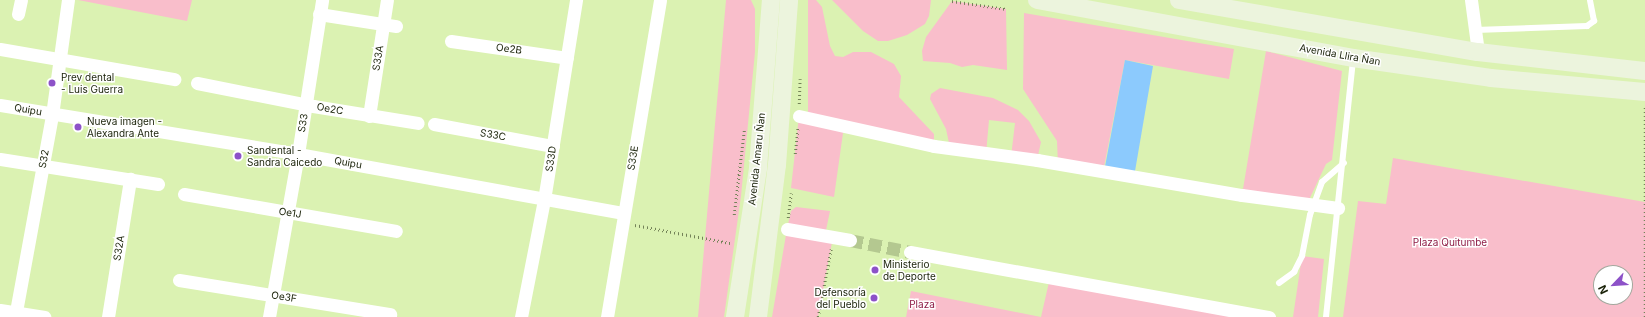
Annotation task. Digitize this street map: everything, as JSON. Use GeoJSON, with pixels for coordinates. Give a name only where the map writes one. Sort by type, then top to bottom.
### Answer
{"type":"FeatureCollection","features":[{"type":"Feature","properties":{"kind":"street"},"geometry":{"type":"LineString","coordinates":[[18,14],[21,0]]}},
{"type":"Feature","properties":{"kind":"street","name":"S32"},"geometry":{"type":"LineString","coordinates":[[15,314],[52,114],[68,0]]}},
{"type":"Feature","properties":{"kind":"street","name":"S33"},"geometry":{"type":"LineString","coordinates":[[269,317],[298,154],[322,0]]}},
{"type":"Feature","properties":{"kind":"street","name":"S33A"},"geometry":{"type":"LineString","coordinates":[[369,116],[390,25],[387,0]]}},
{"type":"Feature","properties":{"kind":"street","name":"S33D"},"geometry":{"type":"LineString","coordinates":[[520,317],[544,200],[576,0]]}},
{"type":"Feature","properties":{"kind":"street","name":"S33E"},"geometry":{"type":"LineString","coordinates":[[607,317],[660,0]]}},
{"type":"Feature","properties":{"kind":"street","name":"Avenida Amaru Ñan"},"geometry":{"type":"LineString","coordinates":[[735,317],[758,168],[771,0]]}},
{"type":"Feature","properties":{"kind":"street","name":"Avenida Amaru Ñan"},"geometry":{"type":"LineString","coordinates":[[758,317],[777,165],[788,0]]}},
{"type":"Feature","properties":{"kind":"street","name":"Avenida Llira Ñan"},"geometry":{"type":"LineString","coordinates":[[1037,0],[1353,58],[1491,78],[1645,92]]}},
{"type":"Feature","properties":{"kind":"street"},"geometry":{"type":"LineString","coordinates":[[1179,0],[1228,4],[1478,52],[1645,71]]}},
{"type":"Feature","properties":{"kind":"street"},"geometry":{"type":"LineString","coordinates":[[1471,0],[1478,52]]}},
{"type":"Feature","properties":{"kind":"street"},"geometry":{"type":"LineString","coordinates":[[319,14],[390,25]]}},
{"type":"Feature","properties":{"kind":"street","name":"Oe2B"},"geometry":{"type":"LineString","coordinates":[[451,41],[567,58]]}},
{"type":"Feature","properties":{"kind":"street"},"geometry":{"type":"LineString","coordinates":[[0,49],[174,79]]}},
{"type":"Feature","properties":{"kind":"street","name":"Oe2C"},"geometry":{"type":"LineString","coordinates":[[197,83],[306,105],[418,123]]}},
{"type":"Feature","properties":{"kind":"street","name":"Quipu"},"geometry":{"type":"LineString","coordinates":[[0,106],[298,154],[544,200],[623,218]]}},
{"type":"Feature","properties":{"kind":"street"},"geometry":{"type":"LineString","coordinates":[[799,116],[934,146],[1338,208]]}},
{"type":"Feature","properties":{"kind":"street","name":"S33C"},"geometry":{"type":"LineString","coordinates":[[434,124],[553,146]]}},
{"type":"Feature","properties":{"kind":"street"},"geometry":{"type":"LineString","coordinates":[[0,158],[158,184]]}},
{"type":"Feature","properties":{"kind":"street","name":"S32A"},"geometry":{"type":"LineString","coordinates":[[108,317],[130,179]]}},
{"type":"Feature","properties":{"kind":"street","name":"Oe1J"},"geometry":{"type":"LineString","coordinates":[[184,194],[396,231]]}},
{"type":"Feature","properties":{"kind":"street"},"geometry":{"type":"LineString","coordinates":[[787,229],[850,240]]}},
{"type":"Feature","properties":{"kind":"street"},"geometry":{"type":"LineString","coordinates":[[910,252],[1269,317]]}},
{"type":"Feature","properties":{"kind":"street","name":"Oe3F"},"geometry":{"type":"LineString","coordinates":[[179,280],[390,314]]}},
{"type":"Feature","properties":{"kind":"street"},"geometry":{"type":"LineString","coordinates":[[0,310],[15,314],[44,317]]}},
{"type":"Feature","properties":{"kind":"lane"},"geometry":{"type":"LineString","coordinates":[[1475,30],[1588,26],[1594,21],[1590,0]]}},
{"type":"Feature","properties":{"kind":"lane"},"geometry":{"type":"LineString","coordinates":[[1326,317],[1344,163],[1353,58]]}},
{"type":"Feature","properties":{"kind":"lane"},"geometry":{"type":"LineString","coordinates":[[1279,283],[1294,272],[1302,256],[1314,205],[1322,182],[1344,163]]}},
{"type":"Feature","properties":{"kind":"path"},"geometry":{"type":"LineString","coordinates":[[952,1],[1006,9]]}},
{"type":"Feature","properties":{"kind":"path"},"geometry":{"type":"LineString","coordinates":[[1645,97],[1645,317]]}},
{"type":"Feature","properties":{"kind":"path"},"geometry":{"type":"LineString","coordinates":[[733,222],[745,122]]}},
{"type":"Feature","properties":{"kind":"path"},"geometry":{"type":"LineString","coordinates":[[623,218],[730,244]]}},
{"type":"Feature","properties":{"kind":"path"},"geometry":{"type":"LineString","coordinates":[[729,251],[731,236]]}},
{"type":"Feature","properties":{"kind":"path"},"geometry":{"type":"LineString","coordinates":[[818,317],[833,237]]}},
{"type":"Feature","properties":{"kind":"green space"},"geometry":{"type":"Polygon","coordinates":[[[78,0],[192,0],[187,21],[78,0]]]}},
{"type":"Feature","properties":{"kind":"green space"},"geometry":{"type":"Polygon","coordinates":[[[726,0],[751,0],[755,9],[755,52],[741,196],[724,317],[698,317],[726,0]]]}},
{"type":"Feature","properties":{"kind":"green space"},"geometry":{"type":"Polygon","coordinates":[[[808,0],[816,0],[822,7],[830,46],[835,56],[843,57],[853,52],[871,52],[894,64],[901,76],[899,97],[934,134],[934,146],[844,126],[834,197],[791,188],[799,116],[808,117],[808,0]]]}},
{"type":"Feature","properties":{"kind":"green space"},"geometry":{"type":"Polygon","coordinates":[[[832,0],[931,0],[929,16],[925,24],[907,35],[888,41],[878,41],[863,31],[832,0]]]}},
{"type":"Feature","properties":{"kind":"green space"},"geometry":{"type":"Polygon","coordinates":[[[952,1],[1006,9],[1007,70],[973,65],[962,67],[950,63],[923,61],[922,51],[926,37],[952,1]]]}},
{"type":"Feature","properties":{"kind":"green space"},"geometry":{"type":"Polygon","coordinates":[[[1024,13],[1234,49],[1229,79],[1125,60],[1103,172],[1058,165],[1057,141],[1023,89],[1024,13]]]}},
{"type":"Feature","properties":{"kind":"green space"},"geometry":{"type":"Polygon","coordinates":[[[1266,51],[1342,71],[1332,160],[1326,164],[1307,204],[1242,195],[1266,51]]]}},
{"type":"Feature","properties":{"kind":"green space"},"geometry":{"type":"Polygon","coordinates":[[[940,88],[993,98],[1018,110],[1029,121],[1041,142],[1037,160],[1011,157],[1015,123],[989,120],[986,154],[949,143],[946,129],[930,99],[931,94],[940,88]]]}},
{"type":"Feature","properties":{"kind":"green space","name":"Plaza Quitumbe"},"geometry":{"type":"Polygon","coordinates":[[[1393,158],[1645,202],[1645,317],[1343,317],[1358,201],[1386,204],[1393,158]]]}},
{"type":"Feature","properties":{"kind":"green space"},"geometry":{"type":"Polygon","coordinates":[[[796,207],[830,211],[825,235],[833,237],[818,317],[772,317],[787,229],[791,211],[796,207]]]}},
{"type":"Feature","properties":{"kind":"green space"},"geometry":{"type":"Polygon","coordinates":[[[1302,256],[1324,259],[1318,317],[1293,317],[1302,256]]]}},
{"type":"Feature","properties":{"kind":"green space"},"geometry":{"type":"Polygon","coordinates":[[[1049,282],[1262,317],[1041,317],[1049,282]]]}},
{"type":"Feature","properties":{"kind":"green space","name":"Plaza"},"geometry":{"type":"Polygon","coordinates":[[[911,291],[1041,317],[906,317],[911,291]]]}},
{"type":"Feature","properties":{"kind":"water"},"geometry":{"type":"Polygon","coordinates":[[[1125,60],[1153,66],[1134,177],[1104,172],[1125,60]]]}},
{"type":"Feature","properties":{"kind":"tunnel"},"geometry":{"type":"LineString","coordinates":[[850,240],[910,252]]}},
{"type":"Feature","properties":{"kind":"place","name":"Prev dental - Luis Guerra"},"geometry":{"type":"Point","coordinates":[52,83]}},
{"type":"Feature","properties":{"kind":"place","name":"Nueva imagen - Alexandra Ante"},"geometry":{"type":"Point","coordinates":[78,127]}},
{"type":"Feature","properties":{"kind":"place","name":"Sandental - Sandra Caicedo"},"geometry":{"type":"Point","coordinates":[238,156]}},
{"type":"Feature","properties":{"kind":"place","name":"Ministerio de Deporte"},"geometry":{"type":"Point","coordinates":[875,270]}},
{"type":"Feature","properties":{"kind":"place","name":"Defensoría del Pueblo"},"geometry":{"type":"Point","coordinates":[874,298]}}]}
